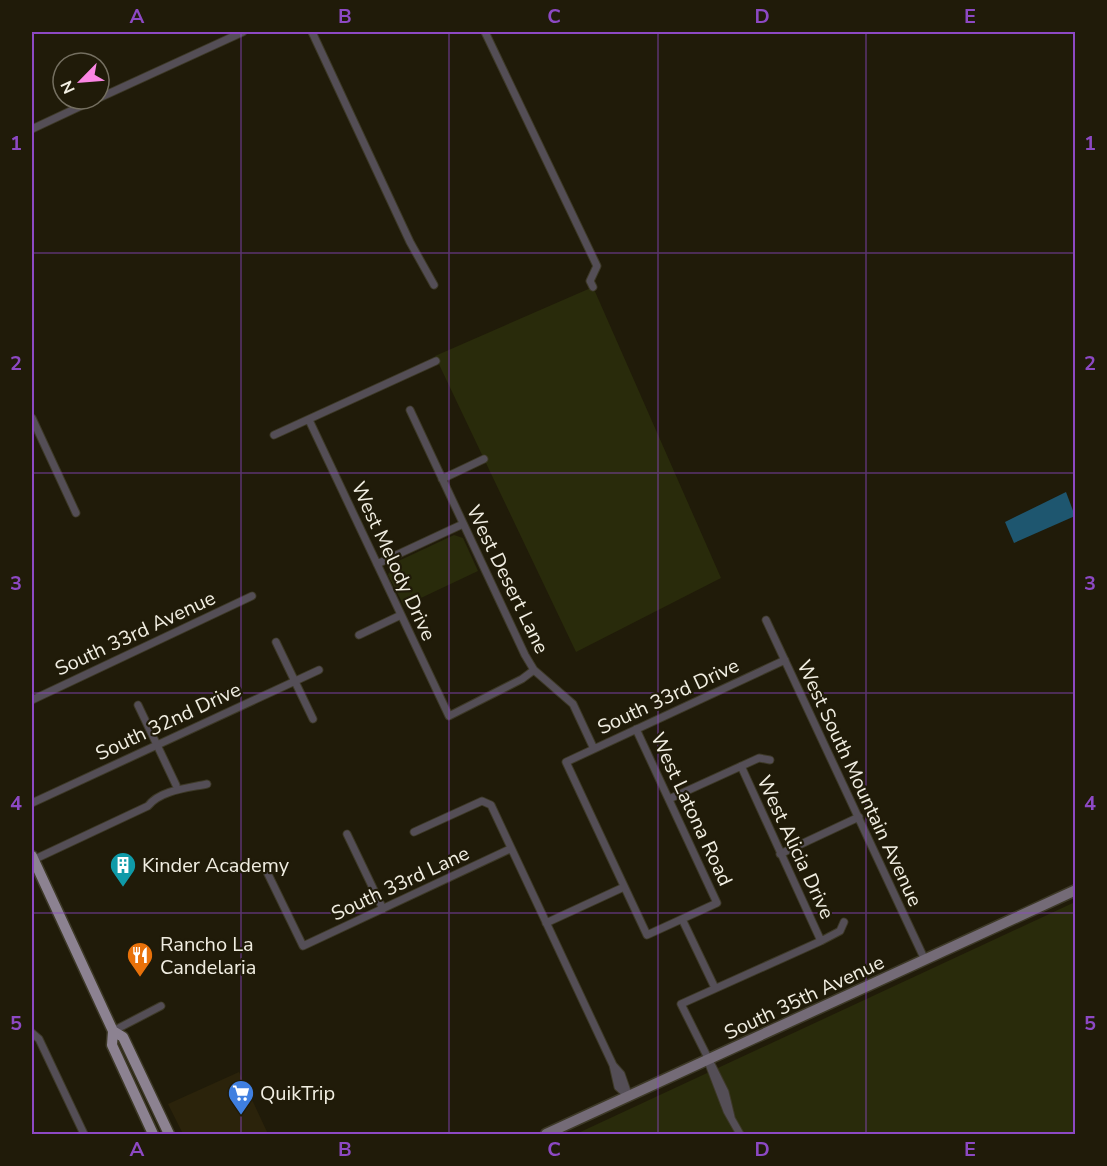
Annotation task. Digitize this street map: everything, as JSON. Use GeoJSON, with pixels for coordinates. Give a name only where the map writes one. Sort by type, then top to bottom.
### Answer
{"type":"FeatureCollection","features":[{"type":"Feature","properties":{"kind":"main road"},"geometry":{"type":"LineString","coordinates":[[32,858],[114,1031],[123,1037],[169,1134]]}},
{"type":"Feature","properties":{"kind":"main road","name":"South 35th Avenue"},"geometry":{"type":"LineString","coordinates":[[546,1134],[709,1062],[1076,890]]}},
{"type":"Feature","properties":{"kind":"main road"},"geometry":{"type":"LineString","coordinates":[[114,1031],[112,1045],[153,1134]]}},
{"type":"Feature","properties":{"kind":"main road"},"geometry":{"type":"LineString","coordinates":[[121,1066],[133,1078],[154,1116],[161,1118]]}},
{"type":"Feature","properties":{"kind":"street"},"geometry":{"type":"LineString","coordinates":[[111,92],[243,32]]}},
{"type":"Feature","properties":{"kind":"street"},"geometry":{"type":"LineString","coordinates":[[312,32],[434,285]]}},
{"type":"Feature","properties":{"kind":"street"},"geometry":{"type":"LineString","coordinates":[[485,32],[597,266],[590,280],[593,288]]}},
{"type":"Feature","properties":{"kind":"street"},"geometry":{"type":"LineString","coordinates":[[32,129],[70,111]]}},
{"type":"Feature","properties":{"kind":"street"},"geometry":{"type":"LineString","coordinates":[[274,435],[436,361]]}},
{"type":"Feature","properties":{"kind":"street","name":"West Desert Lane"},"geometry":{"type":"LineString","coordinates":[[410,410],[534,670],[573,704],[594,749]]}},
{"type":"Feature","properties":{"kind":"street"},"geometry":{"type":"LineString","coordinates":[[32,418],[76,513]]}},
{"type":"Feature","properties":{"kind":"street","name":"West Melody Drive"},"geometry":{"type":"LineString","coordinates":[[309,420],[449,716],[522,679],[534,670]]}},
{"type":"Feature","properties":{"kind":"street"},"geometry":{"type":"LineString","coordinates":[[441,479],[484,459]]}},
{"type":"Feature","properties":{"kind":"street"},"geometry":{"type":"LineString","coordinates":[[377,564],[463,524]]}},
{"type":"Feature","properties":{"kind":"street","name":"South 33rd Avenue"},"geometry":{"type":"LineString","coordinates":[[32,700],[252,596]]}},
{"type":"Feature","properties":{"kind":"street"},"geometry":{"type":"LineString","coordinates":[[359,635],[401,615]]}},
{"type":"Feature","properties":{"kind":"street","name":"West South Mountain Avenue"},"geometry":{"type":"LineString","coordinates":[[766,620],[925,960]]}},
{"type":"Feature","properties":{"kind":"street"},"geometry":{"type":"LineString","coordinates":[[276,642],[314,719]]}},
{"type":"Feature","properties":{"kind":"street","name":"South 33rd Drive"},"geometry":{"type":"LineString","coordinates":[[624,887],[566,762],[785,660]]}},
{"type":"Feature","properties":{"kind":"street","name":"South 32nd Drive"},"geometry":{"type":"LineString","coordinates":[[32,803],[319,670]]}},
{"type":"Feature","properties":{"kind":"street"},"geometry":{"type":"LineString","coordinates":[[138,705],[176,785]]}},
{"type":"Feature","properties":{"kind":"street","name":"West Latona Road"},"geometry":{"type":"LineString","coordinates":[[636,729],[717,903],[682,919]]}},
{"type":"Feature","properties":{"kind":"street"},"geometry":{"type":"LineString","coordinates":[[669,799],[759,758],[770,760]]}},
{"type":"Feature","properties":{"kind":"street","name":"West Alicia Drive"},"geometry":{"type":"LineString","coordinates":[[741,766],[821,941]]}},
{"type":"Feature","properties":{"kind":"street"},"geometry":{"type":"LineString","coordinates":[[32,858],[148,806],[155,800],[177,790],[207,784]]}},
{"type":"Feature","properties":{"kind":"street"},"geometry":{"type":"LineString","coordinates":[[414,832],[482,801],[488,802],[613,1065],[618,1087],[629,1097]]}},
{"type":"Feature","properties":{"kind":"street"},"geometry":{"type":"LineString","coordinates":[[780,854],[859,817]]}},
{"type":"Feature","properties":{"kind":"street"},"geometry":{"type":"LineString","coordinates":[[347,834],[383,909]]}},
{"type":"Feature","properties":{"kind":"street","name":"South 33rd Lane"},"geometry":{"type":"LineString","coordinates":[[266,870],[303,946],[510,849]]}},
{"type":"Feature","properties":{"kind":"street"},"geometry":{"type":"LineString","coordinates":[[546,923],[624,887],[646,935],[682,919],[715,988]]}},
{"type":"Feature","properties":{"kind":"street"},"geometry":{"type":"LineString","coordinates":[[740,1134],[731,1117],[725,1092],[681,1004],[821,941],[840,930],[844,922]]}},
{"type":"Feature","properties":{"kind":"street"},"geometry":{"type":"LineString","coordinates":[[114,1031],[161,1006]]}},
{"type":"Feature","properties":{"kind":"street"},"geometry":{"type":"LineString","coordinates":[[32,1034],[39,1039],[84,1134]]}},
{"type":"Feature","properties":{"kind":"shaded area"},"geometry":{"type":"Polygon","coordinates":[[[239,1072],[268,1134],[183,1134],[168,1104],[239,1072]]]}},
{"type":"Feature","properties":{"kind":"green space"},"geometry":{"type":"Polygon","coordinates":[[[593,287],[721,578],[576,652],[435,356],[593,287]]]}},
{"type":"Feature","properties":{"kind":"green space"},"geometry":{"type":"Polygon","coordinates":[[[454,535],[463,538],[478,571],[404,606],[388,575],[392,564],[454,535]]]}},
{"type":"Feature","properties":{"kind":"green space"},"geometry":{"type":"Polygon","coordinates":[[[1075,902],[1075,1134],[576,1134],[1075,902]]]}},
{"type":"Feature","properties":{"kind":"water"},"geometry":{"type":"Polygon","coordinates":[[[1066,492],[1075,516],[1014,543],[1005,522],[1066,492]]]}},
{"type":"Feature","properties":{"kind":"place","name":"Kinder Academy"},"geometry":{"type":"Point","coordinates":[123,888]}},
{"type":"Feature","properties":{"kind":"place","name":"Rancho La Candelaria"},"geometry":{"type":"Point","coordinates":[140,978]}},
{"type":"Feature","properties":{"kind":"place","name":"QuikTrip"},"geometry":{"type":"Point","coordinates":[241,1116]}}]}
